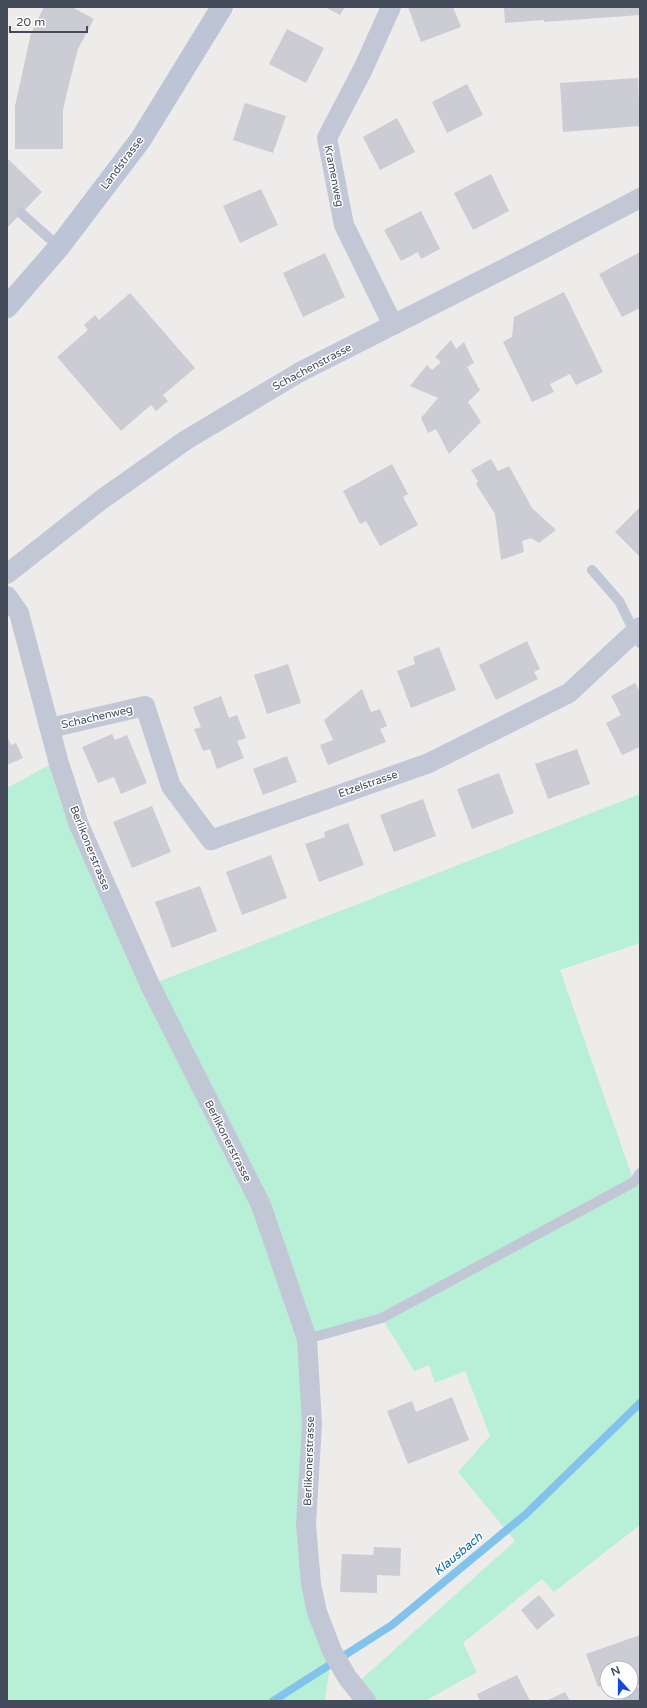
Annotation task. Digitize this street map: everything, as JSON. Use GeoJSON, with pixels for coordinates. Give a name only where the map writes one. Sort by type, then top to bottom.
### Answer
{"type":"FeatureCollection","features":[{"type":"Feature","properties":{"kind":"main road","name":"Landstrasse"},"geometry":{"type":"LineString","coordinates":[[7,307],[59,247],[141,139],[222,7]]}},
{"type":"Feature","properties":{"kind":"street","name":"Kramenweg"},"geometry":{"type":"LineString","coordinates":[[391,7],[363,69],[327,138],[344,225],[393,325]]}},
{"type":"Feature","properties":{"kind":"street","name":"Schachenstrasse"},"geometry":{"type":"LineString","coordinates":[[7,574],[101,500],[186,440],[300,372],[640,198]]}},
{"type":"Feature","properties":{"kind":"street","name":"Berlikonerstrasse"},"geometry":{"type":"LineString","coordinates":[[7,596],[19,613],[58,760],[79,825],[150,985],[261,1205],[308,1339],[312,1424],[306,1525],[307,1551],[314,1599],[337,1659],[366,1701]]}},
{"type":"Feature","properties":{"kind":"street","name":"Etzelstrasse"},"geometry":{"type":"LineString","coordinates":[[145,706],[171,786],[211,840],[429,763],[569,693],[638,634]]}},
{"type":"Feature","properties":{"kind":"street","name":"Schachenweg"},"geometry":{"type":"LineString","coordinates":[[50,728],[145,706]]}},
{"type":"Feature","properties":{"kind":"street"},"geometry":{"type":"LineString","coordinates":[[633,1701],[640,1697]]}},
{"type":"Feature","properties":{"kind":"lane"},"geometry":{"type":"LineString","coordinates":[[21,213],[59,247]]}},
{"type":"Feature","properties":{"kind":"lane"},"geometry":{"type":"LineString","coordinates":[[592,570],[619,601],[638,634]]}},
{"type":"Feature","properties":{"kind":"lane"},"geometry":{"type":"LineString","coordinates":[[308,1339],[382,1318],[634,1182],[640,1173]]}},
{"type":"Feature","properties":{"kind":"green space"},"geometry":{"type":"Polygon","coordinates":[[[58,760],[150,985],[640,794],[640,943],[560,970],[634,1182],[640,1186],[640,1525],[554,1592],[542,1579],[463,1643],[477,1672],[425,1701],[366,1701],[354,1686],[515,1541],[458,1472],[490,1436],[465,1371],[435,1383],[429,1365],[414,1371],[382,1318],[307,1339],[306,1525],[332,1651],[325,1701],[7,1701],[7,788],[58,760]]]}},
{"type":"Feature","properties":{"kind":"building"},"geometry":{"type":"Polygon","coordinates":[[[44,7],[72,7],[94,19],[78,49],[70,80],[63,110],[63,149],[15,149],[15,106],[31,33],[44,7]]]}},
{"type":"Feature","properties":{"kind":"building"},"geometry":{"type":"Polygon","coordinates":[[[325,7],[345,7],[340,15],[325,7]]]}},
{"type":"Feature","properties":{"kind":"building"},"geometry":{"type":"Polygon","coordinates":[[[408,7],[453,7],[461,27],[421,42],[408,7]]]}},
{"type":"Feature","properties":{"kind":"building"},"geometry":{"type":"Polygon","coordinates":[[[504,7],[640,7],[640,15],[544,22],[544,20],[505,23],[504,7]]]}},
{"type":"Feature","properties":{"kind":"building"},"geometry":{"type":"Polygon","coordinates":[[[287,29],[324,48],[306,83],[269,64],[287,29]]]}},
{"type":"Feature","properties":{"kind":"building"},"geometry":{"type":"Polygon","coordinates":[[[638,78],[640,126],[563,132],[560,83],[638,78]]]}},
{"type":"Feature","properties":{"kind":"building"},"geometry":{"type":"Polygon","coordinates":[[[467,84],[483,115],[447,133],[432,102],[467,84]]]}},
{"type":"Feature","properties":{"kind":"building"},"geometry":{"type":"Polygon","coordinates":[[[245,103],[286,116],[273,153],[233,140],[245,103]]]}},
{"type":"Feature","properties":{"kind":"building"},"geometry":{"type":"Polygon","coordinates":[[[397,118],[415,152],[380,170],[363,137],[397,118]]]}},
{"type":"Feature","properties":{"kind":"building"},"geometry":{"type":"Polygon","coordinates":[[[7,158],[42,192],[7,228],[7,158]]]}},
{"type":"Feature","properties":{"kind":"building"},"geometry":{"type":"Polygon","coordinates":[[[491,174],[509,211],[473,230],[454,193],[491,174]]]}},
{"type":"Feature","properties":{"kind":"building"},"geometry":{"type":"Polygon","coordinates":[[[261,189],[278,225],[240,243],[223,206],[261,189]]]}},
{"type":"Feature","properties":{"kind":"building"},"geometry":{"type":"Polygon","coordinates":[[[421,211],[440,249],[421,259],[418,252],[401,261],[384,230],[421,211]]]}},
{"type":"Feature","properties":{"kind":"building"},"geometry":{"type":"Polygon","coordinates":[[[640,252],[640,308],[622,317],[599,274],[640,252]]]}},
{"type":"Feature","properties":{"kind":"building"},"geometry":{"type":"Polygon","coordinates":[[[325,253],[345,297],[303,317],[283,273],[325,253]]]}},
{"type":"Feature","properties":{"kind":"building"},"geometry":{"type":"Polygon","coordinates":[[[564,292],[603,372],[576,385],[570,374],[550,384],[554,392],[532,402],[503,342],[512,337],[514,317],[564,292]]]}},
{"type":"Feature","properties":{"kind":"building"},"geometry":{"type":"Polygon","coordinates":[[[130,293],[195,368],[163,395],[168,401],[156,411],[151,405],[121,431],[57,357],[88,330],[84,325],[95,315],[99,320],[130,293]]]}},
{"type":"Feature","properties":{"kind":"building"},"geometry":{"type":"Polygon","coordinates":[[[451,340],[456,349],[464,342],[474,363],[467,367],[480,390],[468,402],[481,422],[449,454],[436,429],[428,433],[421,418],[438,398],[410,386],[427,365],[432,370],[441,362],[435,357],[451,340]]]}},
{"type":"Feature","properties":{"kind":"building"},"geometry":{"type":"Polygon","coordinates":[[[491,459],[498,471],[509,466],[532,508],[556,530],[539,543],[531,538],[522,541],[524,552],[501,560],[495,514],[476,484],[478,481],[471,470],[491,459]]]}},
{"type":"Feature","properties":{"kind":"building"},"geometry":{"type":"Polygon","coordinates":[[[392,464],[408,494],[403,497],[418,525],[380,546],[366,521],[360,524],[343,491],[392,464]]]}},
{"type":"Feature","properties":{"kind":"building"},"geometry":{"type":"Polygon","coordinates":[[[640,507],[640,557],[615,532],[640,507]]]}},
{"type":"Feature","properties":{"kind":"building"},"geometry":{"type":"Polygon","coordinates":[[[527,641],[540,669],[534,672],[538,679],[496,700],[479,665],[527,641]]]}},
{"type":"Feature","properties":{"kind":"building"},"geometry":{"type":"Polygon","coordinates":[[[439,647],[456,690],[411,708],[397,671],[415,664],[413,657],[439,647]]]}},
{"type":"Feature","properties":{"kind":"building"},"geometry":{"type":"Polygon","coordinates":[[[288,664],[301,703],[267,714],[254,675],[288,664]]]}},
{"type":"Feature","properties":{"kind":"building"},"geometry":{"type":"Polygon","coordinates":[[[635,683],[640,692],[640,747],[622,755],[606,723],[621,715],[611,696],[635,683]]]}},
{"type":"Feature","properties":{"kind":"building"},"geometry":{"type":"Polygon","coordinates":[[[362,689],[371,712],[380,709],[387,726],[380,729],[386,742],[328,765],[320,745],[333,740],[324,720],[362,689]]]}},
{"type":"Feature","properties":{"kind":"building"},"geometry":{"type":"Polygon","coordinates":[[[221,696],[229,718],[237,715],[246,738],[237,741],[244,758],[217,769],[210,749],[203,751],[194,729],[201,727],[193,707],[221,696]]]}},
{"type":"Feature","properties":{"kind":"building"},"geometry":{"type":"Polygon","coordinates":[[[112,734],[115,740],[127,735],[147,783],[121,794],[114,777],[98,783],[82,747],[112,734]]]}},
{"type":"Feature","properties":{"kind":"building"},"geometry":{"type":"Polygon","coordinates":[[[7,736],[11,745],[16,743],[23,758],[7,765],[7,736]]]}},
{"type":"Feature","properties":{"kind":"building"},"geometry":{"type":"Polygon","coordinates":[[[577,749],[590,784],[548,799],[535,764],[577,749]]]}},
{"type":"Feature","properties":{"kind":"building"},"geometry":{"type":"Polygon","coordinates":[[[287,756],[297,782],[263,795],[253,769],[287,756]]]}},
{"type":"Feature","properties":{"kind":"building"},"geometry":{"type":"Polygon","coordinates":[[[499,773],[514,813],[472,829],[457,789],[499,773]]]}},
{"type":"Feature","properties":{"kind":"building"},"geometry":{"type":"Polygon","coordinates":[[[423,799],[436,836],[394,852],[380,815],[423,799]]]}},
{"type":"Feature","properties":{"kind":"building"},"geometry":{"type":"Polygon","coordinates":[[[152,806],[171,852],[132,868],[113,822],[152,806]]]}},
{"type":"Feature","properties":{"kind":"building"},"geometry":{"type":"Polygon","coordinates":[[[348,823],[364,865],[319,882],[305,844],[325,837],[324,832],[348,823]]]}},
{"type":"Feature","properties":{"kind":"building"},"geometry":{"type":"Polygon","coordinates":[[[271,855],[287,898],[242,915],[226,872],[271,855]]]}},
{"type":"Feature","properties":{"kind":"building"},"geometry":{"type":"Polygon","coordinates":[[[200,886],[217,931],[172,948],[155,902],[200,886]]]}},
{"type":"Feature","properties":{"kind":"building"},"geometry":{"type":"Polygon","coordinates":[[[452,1397],[469,1440],[408,1464],[387,1411],[412,1401],[416,1412],[452,1397]]]}},
{"type":"Feature","properties":{"kind":"building"},"geometry":{"type":"Polygon","coordinates":[[[374,1547],[401,1548],[400,1576],[377,1575],[377,1593],[340,1592],[342,1554],[373,1555],[374,1547]]]}},
{"type":"Feature","properties":{"kind":"building"},"geometry":{"type":"Polygon","coordinates":[[[539,1595],[555,1615],[537,1630],[521,1610],[539,1595]]]}},
{"type":"Feature","properties":{"kind":"building"},"geometry":{"type":"Polygon","coordinates":[[[640,1635],[640,1685],[639,1660],[599,1660],[598,1687],[586,1654],[640,1635]]]}},
{"type":"Feature","properties":{"kind":"building"},"geometry":{"type":"Polygon","coordinates":[[[517,1675],[530,1701],[480,1701],[477,1694],[517,1675]]]}},
{"type":"Feature","properties":{"kind":"building"},"geometry":{"type":"Polygon","coordinates":[[[565,1692],[570,1701],[546,1701],[565,1692]]]}},
{"type":"Feature","properties":{"kind":"waterway","name":"Klausbach"},"geometry":{"type":"LineString","coordinates":[[273,1701],[392,1625],[526,1514],[640,1403]]}}]}
